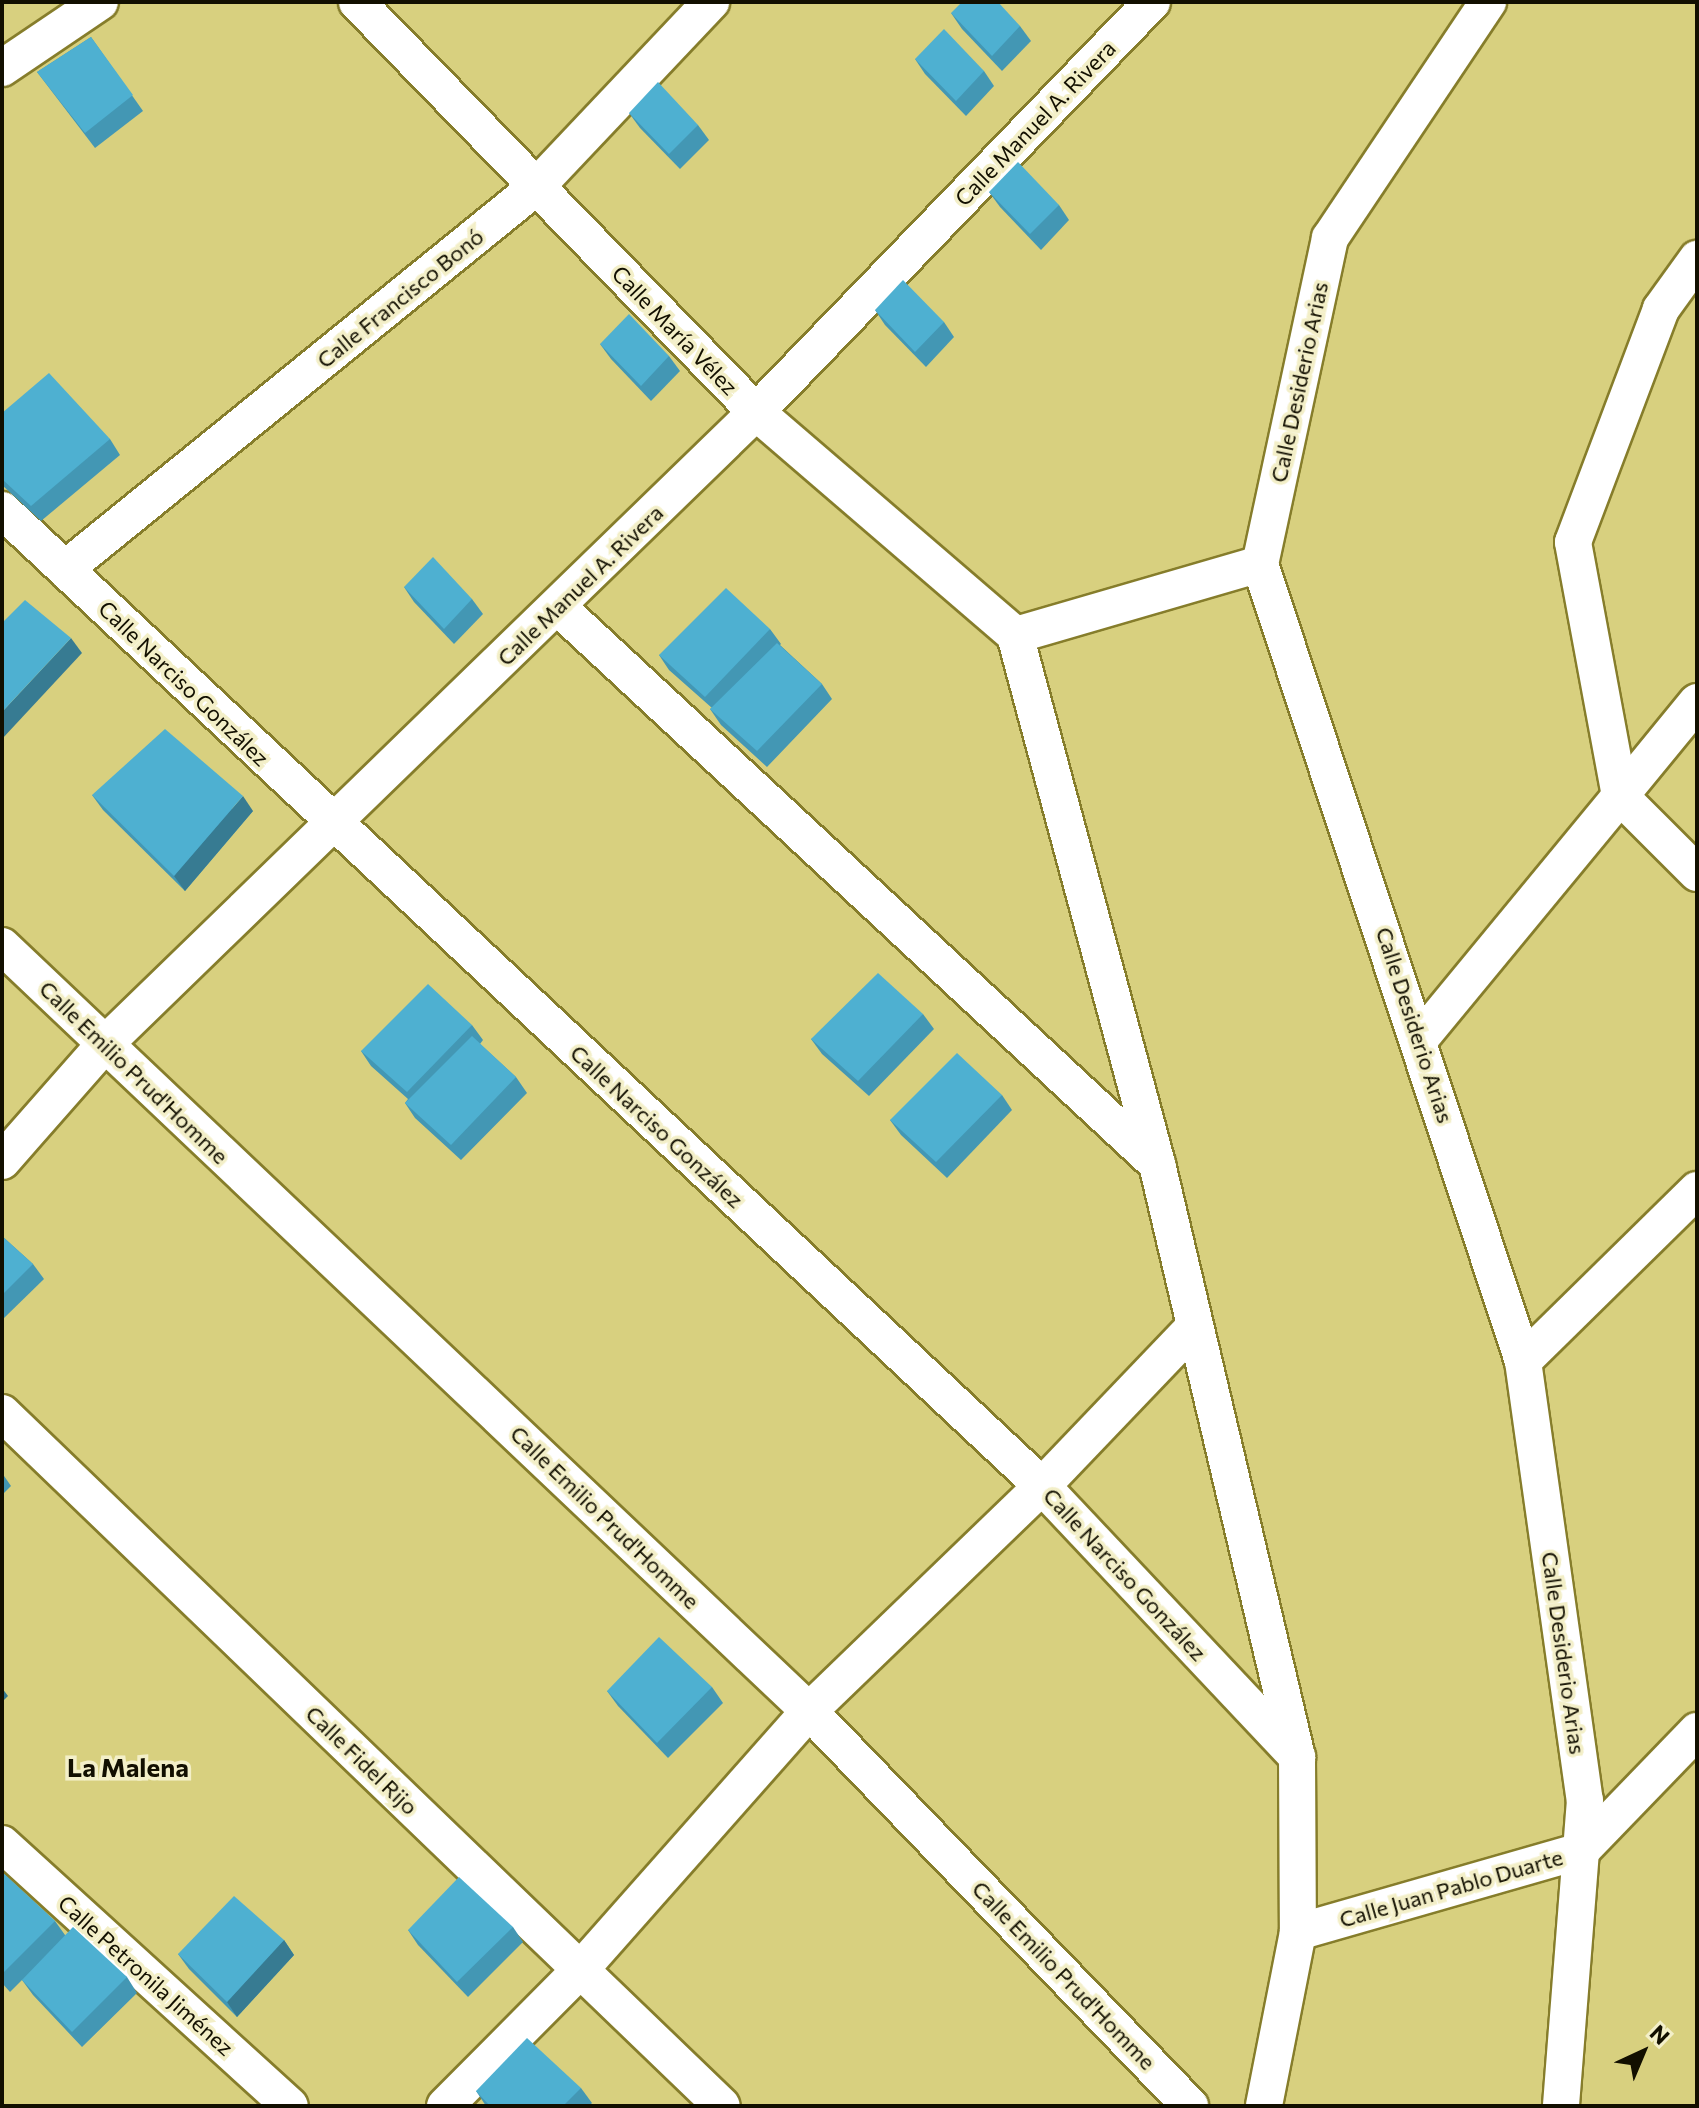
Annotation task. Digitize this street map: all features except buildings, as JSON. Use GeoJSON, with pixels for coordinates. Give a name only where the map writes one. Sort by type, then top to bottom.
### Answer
{"type":"FeatureCollection","features":[{"type":"Feature","properties":{"kind":"street"},"geometry":{"type":"LineString","coordinates":[[7,54],[100,2]]}},
{"type":"Feature","properties":{"kind":"street","name":"Calle María Vélez"},"geometry":{"type":"LineString","coordinates":[[357,2],[756,412],[1015,635]]}},
{"type":"Feature","properties":{"kind":"street","name":"Calle Francisco Bonó"},"geometry":{"type":"LineString","coordinates":[[65,569],[536,187],[711,2]]}},
{"type":"Feature","properties":{"kind":"street","name":"Calle Manuel A. Rivera"},"geometry":{"type":"LineString","coordinates":[[2,1161],[104,1045],[756,412],[1152,2]]}},
{"type":"Feature","properties":{"kind":"street","name":"Calle Desiderio Arias"},"geometry":{"type":"LineString","coordinates":[[1488,2],[1330,238],[1260,564],[1420,1039],[1523,1361],[1585,1800],[1561,2106]]}},
{"type":"Feature","properties":{"kind":"street"},"geometry":{"type":"LineString","coordinates":[[1697,259],[1661,309],[1573,542],[1620,796],[1697,873]]}},
{"type":"Feature","properties":{"kind":"street","name":"Calle Narciso González"},"geometry":{"type":"LineString","coordinates":[[2,510],[334,825],[1042,1486],[1297,1757]]}},
{"type":"Feature","properties":{"kind":"street"},"geometry":{"type":"LineString","coordinates":[[1260,564],[1015,635],[1157,1164],[1297,1757],[1298,1932],[1264,2106]]}},
{"type":"Feature","properties":{"kind":"street"},"geometry":{"type":"LineString","coordinates":[[558,607],[1157,1164]]}},
{"type":"Feature","properties":{"kind":"street"},"geometry":{"type":"LineString","coordinates":[[1420,1039],[1697,702]]}},
{"type":"Feature","properties":{"kind":"street","name":"Calle Emilio Prud'Homme"},"geometry":{"type":"LineString","coordinates":[[2,946],[809,1711],[1190,2106]]}},
{"type":"Feature","properties":{"kind":"street"},"geometry":{"type":"LineString","coordinates":[[1523,1361],[1697,1190]]}},
{"type":"Feature","properties":{"kind":"street"},"geometry":{"type":"LineString","coordinates":[[445,2106],[580,1970],[809,1711],[1042,1486],[1195,1326]]}},
{"type":"Feature","properties":{"kind":"street","name":"Calle Fidel Rijo"},"geometry":{"type":"LineString","coordinates":[[2,1413],[722,2106]]}},
{"type":"Feature","properties":{"kind":"street","name":"Calle Juan Pablo Duarte"},"geometry":{"type":"LineString","coordinates":[[1298,1932],[1581,1851],[1697,1731]]}},
{"type":"Feature","properties":{"kind":"street","name":"Calle Petronila Jiménez"},"geometry":{"type":"LineString","coordinates":[[2,1844],[290,2106]]}},
{"type":"Feature","properties":{"kind":"district","name":"La Malena"},"geometry":{"type":"Point","coordinates":[128,1767]}}]}
